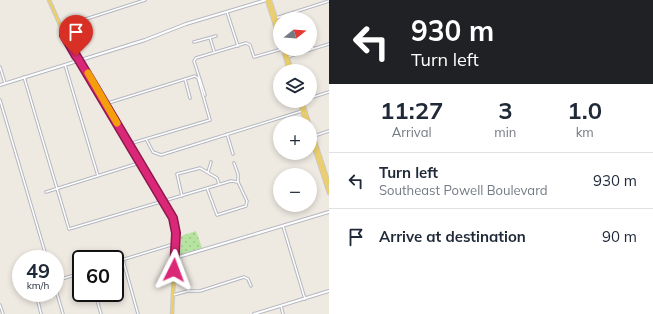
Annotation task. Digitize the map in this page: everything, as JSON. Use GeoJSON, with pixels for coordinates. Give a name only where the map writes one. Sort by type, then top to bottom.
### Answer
{"type":"FeatureCollection","features":[{"type":"Feature","properties":{"kind":"main road"},"geometry":{"type":"LineString","coordinates":[[49,0],[64,35],[164,202],[175,224],[176,244],[172,314]]}},
{"type":"Feature","properties":{"kind":"main road"},"geometry":{"type":"LineString","coordinates":[[268,0],[273,12]]}},
{"type":"Feature","properties":{"kind":"main road"},"geometry":{"type":"LineString","coordinates":[[268,0],[273,17]]}},
{"type":"Feature","properties":{"kind":"main road"},"geometry":{"type":"LineString","coordinates":[[287,58],[289,64]]}},
{"type":"Feature","properties":{"kind":"main road"},"geometry":{"type":"LineString","coordinates":[[303,108],[306,116]]}},
{"type":"Feature","properties":{"kind":"main road"},"geometry":{"type":"LineString","coordinates":[[304,111],[305,116]]}},
{"type":"Feature","properties":{"kind":"main road"},"geometry":{"type":"LineString","coordinates":[[317,149],[329,184]]}},
{"type":"Feature","properties":{"kind":"main road"},"geometry":{"type":"LineString","coordinates":[[317,155],[329,192]]}},
{"type":"Feature","properties":{"kind":"main road"},"geometry":{"type":"LineString","coordinates":[[319,163],[325,171]]}},
{"type":"Feature","properties":{"kind":"street"},"geometry":{"type":"LineString","coordinates":[[60,27],[137,1],[145,0]]}},
{"type":"Feature","properties":{"kind":"street"},"geometry":{"type":"LineString","coordinates":[[0,85],[152,38],[184,25],[268,0]]}},
{"type":"Feature","properties":{"kind":"street"},"geometry":{"type":"LineString","coordinates":[[295,12],[329,1]]}},
{"type":"Feature","properties":{"kind":"street"},"geometry":{"type":"LineString","coordinates":[[227,12],[238,46]]}},
{"type":"Feature","properties":{"kind":"street"},"geometry":{"type":"LineString","coordinates":[[194,42],[216,36]]}},
{"type":"Feature","properties":{"kind":"street"},"geometry":{"type":"LineString","coordinates":[[210,38],[214,51]]}},
{"type":"Feature","properties":{"kind":"street"},"geometry":{"type":"LineString","coordinates":[[205,95],[195,59],[214,51],[248,44],[254,57],[273,52]]}},
{"type":"Feature","properties":{"kind":"street"},"geometry":{"type":"LineString","coordinates":[[317,48],[329,44]]}},
{"type":"Feature","properties":{"kind":"street"},"geometry":{"type":"LineString","coordinates":[[287,58],[293,56]]}},
{"type":"Feature","properties":{"kind":"street"},"geometry":{"type":"LineString","coordinates":[[65,65],[98,176]]}},
{"type":"Feature","properties":{"kind":"street"},"geometry":{"type":"LineString","coordinates":[[0,67],[5,83]]}},
{"type":"Feature","properties":{"kind":"street"},"geometry":{"type":"LineString","coordinates":[[105,104],[196,76],[210,120],[129,144]]}},
{"type":"Feature","properties":{"kind":"street"},"geometry":{"type":"LineString","coordinates":[[24,77],[70,230],[220,184],[231,181],[238,182]]}},
{"type":"Feature","properties":{"kind":"street"},"geometry":{"type":"LineString","coordinates":[[185,79],[190,98]]}},
{"type":"Feature","properties":{"kind":"street"},"geometry":{"type":"LineString","coordinates":[[317,96],[329,92]]}},
{"type":"Feature","properties":{"kind":"street"},"geometry":{"type":"LineString","coordinates":[[0,100],[44,250]]}},
{"type":"Feature","properties":{"kind":"street"},"geometry":{"type":"LineString","coordinates":[[146,139],[153,152],[161,155],[304,111]]}},
{"type":"Feature","properties":{"kind":"street"},"geometry":{"type":"LineString","coordinates":[[317,134],[329,131]]}},
{"type":"Feature","properties":{"kind":"street"},"geometry":{"type":"LineString","coordinates":[[227,134],[233,154]]}},
{"type":"Feature","properties":{"kind":"street"},"geometry":{"type":"LineString","coordinates":[[46,192],[140,162]]}},
{"type":"Feature","properties":{"kind":"street"},"geometry":{"type":"LineString","coordinates":[[208,172],[211,162]]}},
{"type":"Feature","properties":{"kind":"street"},"geometry":{"type":"LineString","coordinates":[[207,188],[215,214],[219,215],[246,206],[247,201],[238,182],[238,174],[234,163]]}},
{"type":"Feature","properties":{"kind":"street"},"geometry":{"type":"LineString","coordinates":[[182,196],[176,175],[197,168],[208,172],[217,178],[220,184]]}},
{"type":"Feature","properties":{"kind":"street"},"geometry":{"type":"LineString","coordinates":[[325,171],[329,170]]}},
{"type":"Feature","properties":{"kind":"street"},"geometry":{"type":"LineString","coordinates":[[175,258],[329,212]]}},
{"type":"Feature","properties":{"kind":"street"},"geometry":{"type":"LineString","coordinates":[[283,226],[305,299]]}},
{"type":"Feature","properties":{"kind":"street"},"geometry":{"type":"LineString","coordinates":[[124,259],[176,244]]}},
{"type":"Feature","properties":{"kind":"street"},"geometry":{"type":"LineString","coordinates":[[124,267],[138,314]]}},
{"type":"Feature","properties":{"kind":"street"},"geometry":{"type":"LineString","coordinates":[[173,295],[188,291],[200,291],[246,277],[251,286]]}},
{"type":"Feature","properties":{"kind":"street"},"geometry":{"type":"LineString","coordinates":[[256,314],[329,291]]}},
{"type":"Feature","properties":{"kind":"street"},"geometry":{"type":"LineString","coordinates":[[38,302],[41,314]]}},
{"type":"Feature","properties":{"kind":"street"},"geometry":{"type":"LineString","coordinates":[[59,302],[63,314]]}},
{"type":"Feature","properties":{"kind":"street"},"geometry":{"type":"LineString","coordinates":[[97,302],[101,314]]}},
{"type":"Feature","properties":{"kind":"street"},"geometry":{"type":"LineString","coordinates":[[0,305],[3,314]]}},
{"type":"Feature","properties":{"kind":"street"},"geometry":{"type":"LineString","coordinates":[[281,306],[283,314]]}},
{"type":"Feature","properties":{"kind":"green space"},"geometry":{"type":"Polygon","coordinates":[[[196,231],[202,248],[180,255],[181,236],[196,231]]]}},
{"type":"Feature","properties":{"kind":"slow traffic"},"geometry":{"type":"LineString","coordinates":[[88,73],[117,123]]}},
{"type":"Feature","properties":{"kind":"route"},"geometry":{"type":"LineString","coordinates":[[76,56],[64,35],[67,37],[75,50],[89,74],[89,77],[173,218],[176,226],[174,270]]}}]}
